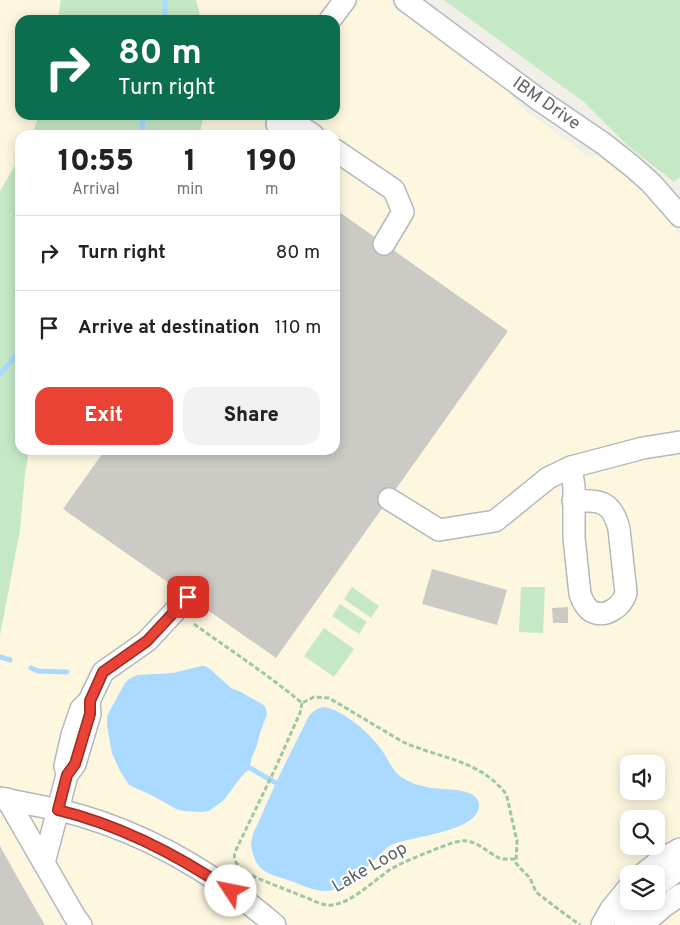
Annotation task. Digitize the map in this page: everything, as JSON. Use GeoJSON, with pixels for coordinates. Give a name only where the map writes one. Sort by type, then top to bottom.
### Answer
{"type":"FeatureCollection","features":[{"type":"Feature","properties":{"kind":"street"},"geometry":{"type":"LineString","coordinates":[[334,15],[345,0]]}},
{"type":"Feature","properties":{"kind":"street","name":"IBM Drive"},"geometry":{"type":"LineString","coordinates":[[405,0],[538,99],[634,167],[680,216]]}},
{"type":"Feature","properties":{"kind":"street"},"geometry":{"type":"LineString","coordinates":[[276,125],[301,127],[305,130]]}},
{"type":"Feature","properties":{"kind":"street"},"geometry":{"type":"LineString","coordinates":[[340,153],[394,190],[403,212],[384,244]]}},
{"type":"Feature","properties":{"kind":"street"},"geometry":{"type":"LineString","coordinates":[[388,499],[439,530],[494,521],[548,478],[571,466],[643,448],[680,442]]}},
{"type":"Feature","properties":{"kind":"street"},"geometry":{"type":"LineString","coordinates":[[571,466],[574,486],[573,502],[578,586],[582,600],[590,610],[596,613],[610,612],[621,604],[626,593],[617,520],[610,508],[601,503],[596,501],[573,502]]}},
{"type":"Feature","properties":{"kind":"street"},"geometry":{"type":"LineString","coordinates":[[44,863],[67,775],[75,764],[90,714],[90,701],[103,672],[147,641],[188,597]]}},
{"type":"Feature","properties":{"kind":"street"},"geometry":{"type":"LineString","coordinates":[[4,798],[82,816],[144,840],[198,868],[275,925]]}},
{"type":"Feature","properties":{"kind":"street"},"geometry":{"type":"LineString","coordinates":[[4,798],[81,925]]}},
{"type":"Feature","properties":{"kind":"street"},"geometry":{"type":"LineString","coordinates":[[654,865],[680,849]]}},
{"type":"Feature","properties":{"kind":"street"},"geometry":{"type":"LineString","coordinates":[[665,879],[680,868]]}},
{"type":"Feature","properties":{"kind":"street"},"geometry":{"type":"LineString","coordinates":[[665,906],[680,895]]}},
{"type":"Feature","properties":{"kind":"street"},"geometry":{"type":"LineString","coordinates":[[602,925],[611,910],[620,909]]}},
{"type":"Feature","properties":{"kind":"street"},"geometry":{"type":"LineString","coordinates":[[625,925],[633,910]]}},
{"type":"Feature","properties":{"kind":"path"},"geometry":{"type":"LineString","coordinates":[[194,624],[266,674],[302,703],[314,698],[329,698],[403,742],[465,763],[489,777],[505,792],[507,797],[517,841],[516,859],[518,866],[530,878],[536,892],[580,925]]}},
{"type":"Feature","properties":{"kind":"path","name":"Lake Loop"},"geometry":{"type":"LineString","coordinates":[[302,703],[300,713],[275,769],[235,852],[235,862],[238,866],[253,876],[290,892],[322,904],[333,905],[346,900],[398,865],[460,841],[471,841],[499,858],[516,859]]}},
{"type":"Feature","properties":{"kind":"shaded area"},"geometry":{"type":"Polygon","coordinates":[[[0,0],[61,0],[59,15],[15,15],[15,120],[37,120],[34,130],[15,130],[15,166],[0,191],[0,0]]]}},
{"type":"Feature","properties":{"kind":"shaded area"},"geometry":{"type":"Polygon","coordinates":[[[196,0],[390,0],[505,84],[519,106],[587,157],[602,154],[657,206],[680,235],[680,925],[0,925],[0,635],[28,455],[340,455],[340,130],[200,130],[202,120],[340,120],[340,15],[200,15],[196,0]]]}},
{"type":"Feature","properties":{"kind":"green space"},"geometry":{"type":"Polygon","coordinates":[[[61,0],[196,0],[200,15],[59,15],[61,0]]]}},
{"type":"Feature","properties":{"kind":"green space"},"geometry":{"type":"Polygon","coordinates":[[[444,0],[680,0],[680,177],[674,182],[627,145],[584,102],[444,0]]]}},
{"type":"Feature","properties":{"kind":"green space"},"geometry":{"type":"Polygon","coordinates":[[[37,120],[202,120],[200,130],[34,130],[37,120]]]}},
{"type":"Feature","properties":{"kind":"green space"},"geometry":{"type":"Polygon","coordinates":[[[15,166],[15,455],[28,455],[20,530],[0,635],[0,191],[15,166]]]}},
{"type":"Feature","properties":{"kind":"green space"},"geometry":{"type":"Polygon","coordinates":[[[352,587],[379,606],[371,618],[344,599],[352,587]]]}},
{"type":"Feature","properties":{"kind":"green space"},"geometry":{"type":"Polygon","coordinates":[[[521,587],[545,587],[543,633],[519,632],[521,587]]]}},
{"type":"Feature","properties":{"kind":"green space"},"geometry":{"type":"Polygon","coordinates":[[[340,604],[367,622],[359,634],[332,616],[340,604]]]}},
{"type":"Feature","properties":{"kind":"green space"},"geometry":{"type":"Polygon","coordinates":[[[324,628],[354,649],[334,677],[304,656],[324,628]]]}},
{"type":"Feature","properties":{"kind":"water"},"geometry":{"type":"Polygon","coordinates":[[[201,666],[210,669],[231,688],[265,706],[267,714],[249,769],[224,800],[209,811],[183,811],[129,785],[112,753],[107,717],[129,679],[137,675],[173,673],[201,666]]]}},
{"type":"Feature","properties":{"kind":"water"},"geometry":{"type":"Polygon","coordinates":[[[324,707],[347,717],[363,729],[381,749],[400,776],[411,782],[432,788],[466,792],[477,799],[479,804],[477,813],[469,821],[457,827],[391,845],[354,878],[343,886],[330,891],[310,888],[266,872],[256,862],[251,844],[254,832],[309,716],[315,710],[324,707]]]}},
{"type":"Feature","properties":{"kind":"building"},"geometry":{"type":"Polygon","coordinates":[[[340,213],[508,331],[276,658],[63,509],[101,455],[340,455],[340,213]]]}},
{"type":"Feature","properties":{"kind":"building"},"geometry":{"type":"Polygon","coordinates":[[[432,569],[507,590],[497,625],[422,604],[432,569]]]}},
{"type":"Feature","properties":{"kind":"building"},"geometry":{"type":"Polygon","coordinates":[[[568,607],[568,623],[553,623],[552,608],[568,607]]]}},
{"type":"Feature","properties":{"kind":"building"},"geometry":{"type":"Polygon","coordinates":[[[0,846],[20,882],[45,925],[0,925],[0,846]]]}},
{"type":"Feature","properties":{"kind":"waterway"},"geometry":{"type":"LineString","coordinates":[[165,0],[165,15]]}},
{"type":"Feature","properties":{"kind":"waterway"},"geometry":{"type":"LineString","coordinates":[[142,130],[143,120]]}},
{"type":"Feature","properties":{"kind":"waterway"},"geometry":{"type":"LineString","coordinates":[[0,374],[15,357]]}},
{"type":"Feature","properties":{"kind":"waterway"},"geometry":{"type":"LineString","coordinates":[[0,657],[10,660]]}},
{"type":"Feature","properties":{"kind":"waterway"},"geometry":{"type":"LineString","coordinates":[[31,668],[38,671],[67,672]]}},
{"type":"Feature","properties":{"kind":"waterway"},"geometry":{"type":"LineString","coordinates":[[250,768],[276,783]]}},
{"type":"Feature","properties":{"kind":"route"},"geometry":{"type":"LineString","coordinates":[[188,597],[147,641],[103,672],[90,701],[90,714],[75,764],[67,775],[58,810],[82,816],[144,840],[198,868],[231,891]]}}]}
